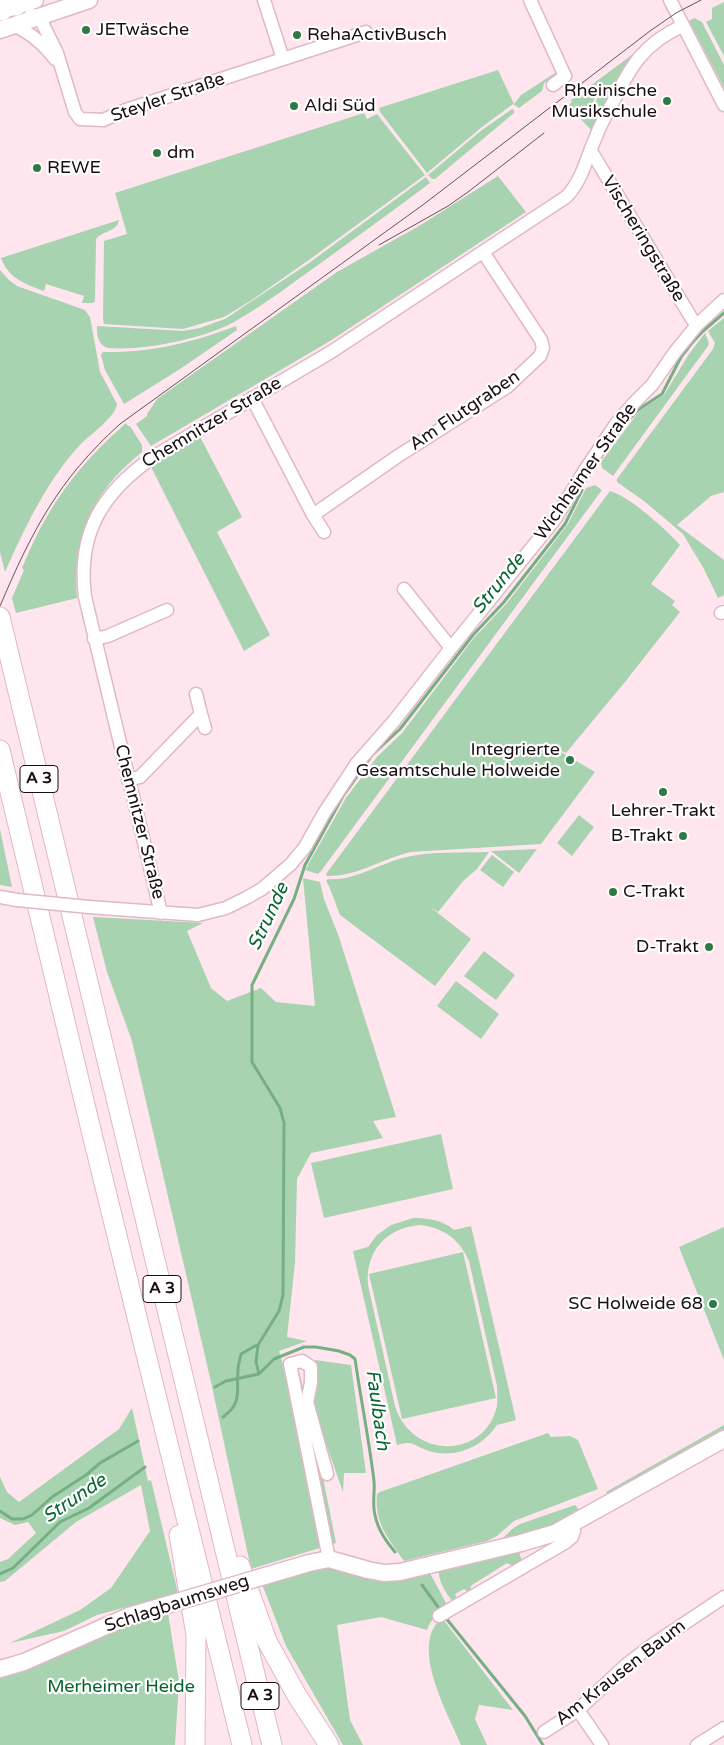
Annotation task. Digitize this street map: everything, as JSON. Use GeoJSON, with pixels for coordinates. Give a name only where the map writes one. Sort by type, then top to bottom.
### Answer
{"type":"FeatureCollection","features":[{"type":"Feature","properties":{"kind":"highway","name":"A 3"},"geometry":{"type":"LineString","coordinates":[[0,617],[272,1745]]}},
{"type":"Feature","properties":{"kind":"highway","name":"A 3"},"geometry":{"type":"LineString","coordinates":[[0,750],[242,1745]]}},
{"type":"Feature","properties":{"kind":"highway"},"geometry":{"type":"LineString","coordinates":[[178,1479],[179,1534],[196,1635],[195,1745]]}},
{"type":"Feature","properties":{"kind":"highway"},"geometry":{"type":"LineString","coordinates":[[209,1483],[268,1641],[296,1694],[329,1745]]}},
{"type":"Feature","properties":{"kind":"main road"},"geometry":{"type":"LineString","coordinates":[[7,13],[35,0]]}},
{"type":"Feature","properties":{"kind":"main road"},"geometry":{"type":"LineString","coordinates":[[7,13],[40,16],[89,0]]}},
{"type":"Feature","properties":{"kind":"main road"},"geometry":{"type":"LineString","coordinates":[[329,1558],[368,1570],[384,1573],[400,1572],[538,1538],[571,1525],[724,1439]]}},
{"type":"Feature","properties":{"kind":"main road","name":"Schlagbaumsweg"},"geometry":{"type":"LineString","coordinates":[[0,1669],[24,1662],[129,1616],[329,1558]]}},
{"type":"Feature","properties":{"kind":"street"},"geometry":{"type":"LineString","coordinates":[[264,0],[283,59]]}},
{"type":"Feature","properties":{"kind":"street"},"geometry":{"type":"LineString","coordinates":[[530,0],[564,76],[553,85]]}},
{"type":"Feature","properties":{"kind":"street"},"geometry":{"type":"LineString","coordinates":[[670,0],[724,105]]}},
{"type":"Feature","properties":{"kind":"street","name":"Steyler Straße"},"geometry":{"type":"LineString","coordinates":[[7,13],[41,43],[59,65]]}},
{"type":"Feature","properties":{"kind":"street","name":"Steyler Straße"},"geometry":{"type":"LineString","coordinates":[[40,16],[54,44],[74,112],[80,119],[103,120],[126,110],[366,32]]}},
{"type":"Feature","properties":{"kind":"street","name":"Chemnitzer Straße"},"geometry":{"type":"LineString","coordinates":[[162,913],[128,780],[85,596],[83,562],[90,532],[102,506],[132,472],[171,445],[331,352],[484,252],[572,191],[578,182],[615,97],[637,58],[670,32],[682,26]]}},
{"type":"Feature","properties":{"kind":"street","name":"Vischeringstraße"},"geometry":{"type":"LineString","coordinates":[[591,149],[602,172],[697,325]]}},
{"type":"Feature","properties":{"kind":"street","name":"Chemnitzer Straße"},"geometry":{"type":"LineString","coordinates":[[578,182],[590,172],[602,172]]}},
{"type":"Feature","properties":{"kind":"street","name":"Am Flutgraben"},"geometry":{"type":"LineString","coordinates":[[313,515],[400,455],[507,387],[540,356],[543,348],[541,340],[484,252]]}},
{"type":"Feature","properties":{"kind":"street","name":"Wichheimer Straße"},"geometry":{"type":"LineString","coordinates":[[0,897],[89,907],[198,915],[226,908],[262,889],[291,864],[304,847],[357,763],[394,721],[555,519],[599,447],[633,404],[652,385],[697,325],[724,300]]}},
{"type":"Feature","properties":{"kind":"street"},"geometry":{"type":"LineString","coordinates":[[252,398],[313,515],[324,532]]}},
{"type":"Feature","properties":{"kind":"street"},"geometry":{"type":"LineString","coordinates":[[404,589],[451,648]]}},
{"type":"Feature","properties":{"kind":"street"},"geometry":{"type":"LineString","coordinates":[[94,639],[108,636],[167,610]]}},
{"type":"Feature","properties":{"kind":"street"},"geometry":{"type":"LineString","coordinates":[[196,694],[206,728]]}},
{"type":"Feature","properties":{"kind":"street"},"geometry":{"type":"LineString","coordinates":[[128,780],[140,777],[201,714]]}},
{"type":"Feature","properties":{"kind":"street"},"geometry":{"type":"LineString","coordinates":[[327,1474],[307,1402],[311,1383],[311,1366],[302,1361],[290,1364],[329,1558]]}},
{"type":"Feature","properties":{"kind":"street"},"geometry":{"type":"LineString","coordinates":[[443,1614],[566,1542],[572,1537],[574,1532],[571,1525]]}},
{"type":"Feature","properties":{"kind":"street","name":"Am Krausen Baum"},"geometry":{"type":"LineString","coordinates":[[544,1732],[578,1710],[626,1665],[652,1645],[724,1597]]}},
{"type":"Feature","properties":{"kind":"street"},"geometry":{"type":"LineString","coordinates":[[578,1710],[602,1745]]}},
{"type":"Feature","properties":{"kind":"street"},"geometry":{"type":"LineString","coordinates":[[697,1745],[724,1728]]}},
{"type":"Feature","properties":{"kind":"green space"},"geometry":{"type":"Polygon","coordinates":[[[724,2],[724,56],[706,22],[712,19],[712,8],[724,2]]]}},
{"type":"Feature","properties":{"kind":"green space"},"geometry":{"type":"Polygon","coordinates":[[[694,18],[702,22],[724,65],[724,88],[689,21],[694,18]]]}},
{"type":"Feature","properties":{"kind":"green space"},"geometry":{"type":"Polygon","coordinates":[[[636,52],[615,85],[610,85],[597,94],[592,105],[576,113],[569,105],[572,102],[571,100],[636,52]]]}},
{"type":"Feature","properties":{"kind":"green space"},"geometry":{"type":"Polygon","coordinates":[[[498,70],[514,104],[521,95],[555,73],[556,75],[544,83],[542,91],[519,108],[513,104],[427,173],[380,112],[379,108],[498,70]]]}},
{"type":"Feature","properties":{"kind":"green space"},"geometry":{"type":"Polygon","coordinates":[[[610,87],[614,87],[591,130],[578,116],[593,107],[599,95],[610,87]]]}},
{"type":"Feature","properties":{"kind":"green space"},"geometry":{"type":"Polygon","coordinates":[[[512,109],[514,113],[435,179],[428,175],[482,130],[512,109]]]}},
{"type":"Feature","properties":{"kind":"green space"},"geometry":{"type":"Polygon","coordinates":[[[364,113],[367,119],[377,114],[425,175],[313,257],[252,300],[224,317],[183,329],[104,324],[104,241],[127,234],[115,193],[364,113]]]}},
{"type":"Feature","properties":{"kind":"green space"},"geometry":{"type":"Polygon","coordinates":[[[498,176],[526,212],[330,341],[151,446],[136,424],[147,416],[157,399],[337,272],[419,226],[498,176]]]}},
{"type":"Feature","properties":{"kind":"green space"},"geometry":{"type":"Polygon","coordinates":[[[426,177],[430,183],[417,193],[258,308],[234,322],[206,334],[155,346],[108,348],[102,345],[99,340],[97,326],[183,331],[200,328],[225,319],[309,263],[426,177]]]}},
{"type":"Feature","properties":{"kind":"green space"},"geometry":{"type":"Polygon","coordinates":[[[119,220],[116,227],[96,239],[95,301],[93,303],[82,303],[84,296],[46,284],[44,291],[24,283],[8,271],[1,258],[119,220]]]}},
{"type":"Feature","properties":{"kind":"green space"},"geometry":{"type":"Polygon","coordinates":[[[0,270],[17,286],[85,310],[90,317],[100,372],[117,404],[112,415],[79,446],[46,490],[5,572],[0,552],[0,270]]]}},
{"type":"Feature","properties":{"kind":"green space"},"geometry":{"type":"Polygon","coordinates":[[[724,318],[724,492],[711,496],[677,525],[724,560],[724,595],[718,598],[704,569],[683,534],[644,501],[617,482],[617,479],[713,349],[715,343],[708,331],[724,318]]]}},
{"type":"Feature","properties":{"kind":"green space"},"geometry":{"type":"Polygon","coordinates":[[[236,326],[237,330],[124,404],[105,370],[101,355],[103,352],[138,351],[171,346],[236,326]]]}},
{"type":"Feature","properties":{"kind":"green space"},"geometry":{"type":"Polygon","coordinates":[[[705,333],[709,343],[708,346],[613,476],[602,468],[601,462],[640,410],[664,395],[689,354],[705,333]]]}},
{"type":"Feature","properties":{"kind":"green space"},"geometry":{"type":"Polygon","coordinates":[[[126,423],[142,445],[142,452],[111,482],[89,516],[82,535],[78,555],[76,576],[77,598],[16,613],[12,598],[24,570],[22,568],[53,506],[81,468],[126,423]]]}},
{"type":"Feature","properties":{"kind":"green space"},"geometry":{"type":"Polygon","coordinates":[[[198,433],[242,517],[217,532],[270,635],[244,651],[149,463],[198,433]]]}},
{"type":"Feature","properties":{"kind":"green space"},"geometry":{"type":"Polygon","coordinates":[[[595,485],[602,490],[321,871],[318,874],[305,870],[346,798],[377,757],[402,733],[473,639],[507,603],[568,524],[586,488],[595,485]]]}},
{"type":"Feature","properties":{"kind":"green space"},"geometry":{"type":"Polygon","coordinates":[[[610,491],[637,506],[680,545],[651,584],[675,601],[672,605],[680,612],[566,753],[549,745],[595,772],[541,844],[411,852],[348,874],[327,876],[326,874],[610,491]]]}},
{"type":"Feature","properties":{"kind":"green space"},"geometry":{"type":"Polygon","coordinates":[[[579,815],[594,827],[572,856],[557,843],[579,815]]]}},
{"type":"Feature","properties":{"kind":"green space"},"geometry":{"type":"Polygon","coordinates":[[[0,829],[12,887],[0,885],[0,829]]]}},
{"type":"Feature","properties":{"kind":"green space"},"geometry":{"type":"Polygon","coordinates":[[[537,849],[519,873],[491,851],[537,849]]]}},
{"type":"Feature","properties":{"kind":"green space"},"geometry":{"type":"Polygon","coordinates":[[[489,852],[477,869],[463,881],[438,912],[430,907],[471,939],[435,986],[340,915],[326,881],[328,879],[347,878],[417,855],[489,852]]]}},
{"type":"Feature","properties":{"kind":"green space"},"geometry":{"type":"Polygon","coordinates":[[[492,855],[514,872],[503,887],[480,870],[492,855]]]}},
{"type":"Feature","properties":{"kind":"green space"},"geometry":{"type":"Polygon","coordinates":[[[303,878],[320,882],[396,1117],[373,1121],[383,1138],[311,1153],[297,1179],[295,1263],[287,1337],[307,1341],[279,1351],[284,1368],[298,1368],[311,1417],[336,1543],[251,1569],[211,1382],[132,1041],[107,972],[93,917],[203,923],[187,931],[211,988],[227,1001],[261,988],[276,1002],[315,1006],[303,878]]]}},
{"type":"Feature","properties":{"kind":"green space"},"geometry":{"type":"Polygon","coordinates":[[[484,951],[515,975],[496,1000],[464,976],[484,951]]]}},
{"type":"Feature","properties":{"kind":"green space"},"geometry":{"type":"Polygon","coordinates":[[[456,981],[499,1014],[481,1039],[437,1006],[456,981]]]}},
{"type":"Feature","properties":{"kind":"green space"},"geometry":{"type":"Polygon","coordinates":[[[441,1134],[453,1189],[324,1218],[311,1163],[441,1134]]]}},
{"type":"Feature","properties":{"kind":"green space"},"geometry":{"type":"Polygon","coordinates":[[[413,1218],[424,1218],[445,1224],[454,1230],[471,1226],[516,1420],[497,1425],[484,1439],[468,1449],[458,1452],[439,1453],[411,1443],[397,1445],[353,1251],[368,1247],[377,1235],[391,1225],[413,1218]],[[421,1225],[409,1227],[398,1230],[388,1236],[374,1252],[368,1273],[368,1285],[395,1406],[404,1424],[416,1436],[432,1444],[448,1446],[464,1444],[478,1436],[490,1423],[497,1406],[497,1386],[469,1261],[456,1241],[444,1232],[421,1225]]]}},
{"type":"Feature","properties":{"kind":"green space","name":"SC Holweide 68"},"geometry":{"type":"Polygon","coordinates":[[[724,1227],[724,1360],[679,1247],[724,1227]]]}},
{"type":"Feature","properties":{"kind":"green space"},"geometry":{"type":"Polygon","coordinates":[[[463,1252],[496,1398],[402,1419],[369,1274],[463,1252]]]}},
{"type":"Feature","properties":{"kind":"green space"},"geometry":{"type":"Polygon","coordinates":[[[315,1360],[351,1365],[366,1473],[344,1473],[343,1492],[311,1401],[316,1372],[315,1360]]]}},
{"type":"Feature","properties":{"kind":"green space"},"geometry":{"type":"Polygon","coordinates":[[[132,1408],[148,1481],[151,1480],[178,1593],[97,1615],[64,1631],[10,1643],[80,1610],[111,1588],[150,1531],[141,1485],[76,1522],[5,1581],[0,1582],[0,1562],[8,1559],[36,1533],[28,1522],[15,1525],[0,1518],[0,1477],[7,1492],[19,1502],[119,1429],[132,1408]]]}},
{"type":"Feature","properties":{"kind":"green space"},"geometry":{"type":"Polygon","coordinates":[[[724,1425],[724,1433],[609,1497],[606,1492],[724,1425]]]}},
{"type":"Feature","properties":{"kind":"green space"},"geometry":{"type":"Polygon","coordinates":[[[548,1433],[551,1437],[570,1436],[578,1440],[598,1489],[514,1521],[497,1536],[487,1541],[404,1561],[388,1538],[380,1522],[377,1494],[548,1433]]]}},
{"type":"Feature","properties":{"kind":"green space"},"geometry":{"type":"Polygon","coordinates":[[[575,1505],[582,1513],[565,1523],[500,1541],[520,1524],[575,1505]]]}},
{"type":"Feature","properties":{"kind":"green space"},"geometry":{"type":"Polygon","coordinates":[[[516,1551],[519,1552],[522,1561],[515,1567],[507,1563],[472,1585],[470,1588],[475,1591],[468,1592],[464,1589],[455,1594],[457,1599],[454,1603],[439,1577],[439,1568],[516,1551]]]}},
{"type":"Feature","properties":{"kind":"green space"},"geometry":{"type":"Polygon","coordinates":[[[318,1568],[430,1573],[446,1603],[446,1606],[432,1620],[427,1630],[381,1617],[337,1625],[350,1720],[363,1745],[343,1745],[286,1646],[262,1584],[318,1568]]]}},
{"type":"Feature","properties":{"kind":"green space","name":"Merheimer Heide"},"geometry":{"type":"Polygon","coordinates":[[[168,1613],[179,1682],[175,1745],[0,1745],[0,1673],[98,1634],[168,1613]]]}},
{"type":"Feature","properties":{"kind":"green space"},"geometry":{"type":"Polygon","coordinates":[[[442,1618],[513,1710],[479,1705],[475,1719],[487,1745],[461,1745],[434,1680],[429,1645],[433,1630],[442,1618]]]}},
{"type":"Feature","properties":{"kind":"waterway","name":"Strunde"},"geometry":{"type":"LineString","coordinates":[[601,457],[623,426],[639,409],[662,394],[681,357],[702,332],[724,313]]}},
{"type":"Feature","properties":{"kind":"waterway","name":"Strunde"},"geometry":{"type":"LineString","coordinates":[[223,1417],[234,1406],[236,1401],[238,1368],[241,1354],[258,1345],[279,1311],[283,1295],[284,1123],[280,1108],[252,1062],[252,985],[294,899],[305,865],[343,796],[372,755],[400,729],[473,635],[504,602],[565,524],[582,490]]}},
{"type":"Feature","properties":{"kind":"waterway"},"geometry":{"type":"LineString","coordinates":[[258,1345],[256,1362],[259,1374]]}},
{"type":"Feature","properties":{"kind":"waterway","name":"Faulbach"},"geometry":{"type":"LineString","coordinates":[[215,1387],[226,1381],[259,1374],[274,1359],[304,1347],[339,1351],[355,1359],[374,1481],[374,1511],[380,1530],[395,1552]]}},
{"type":"Feature","properties":{"kind":"waterway","name":"Faulbach"},"geometry":{"type":"LineString","coordinates":[[0,1511],[12,1519],[23,1519],[32,1515],[52,1497],[86,1475],[100,1463],[138,1441]]}},
{"type":"Feature","properties":{"kind":"waterway","name":"Strunde"},"geometry":{"type":"LineString","coordinates":[[0,1574],[13,1568],[60,1522],[89,1508],[145,1467]]}},
{"type":"Feature","properties":{"kind":"waterway","name":"Faulbach"},"geometry":{"type":"LineString","coordinates":[[422,1585],[441,1611]]}},
{"type":"Feature","properties":{"kind":"waterway","name":"Faulbach"},"geometry":{"type":"LineString","coordinates":[[445,1617],[525,1716],[543,1745]]}},
{"type":"Feature","properties":{"kind":"tram line"},"geometry":{"type":"LineString","coordinates":[[0,606],[36,530],[63,486],[98,445],[120,424],[424,204],[650,31],[676,13],[701,0]]}},
{"type":"Feature","properties":{"kind":"tram line"},"geometry":{"type":"LineString","coordinates":[[379,245],[448,206],[544,133]]}},
{"type":"Feature","properties":{"kind":"place","name":"JETwäsche"},"geometry":{"type":"Point","coordinates":[86,30]}},
{"type":"Feature","properties":{"kind":"place","name":"RehaActivBusch"},"geometry":{"type":"Point","coordinates":[297,35]}},
{"type":"Feature","properties":{"kind":"place","name":"Rheinische Musikschule"},"geometry":{"type":"Point","coordinates":[667,101]}},
{"type":"Feature","properties":{"kind":"place","name":"Aldi Süd"},"geometry":{"type":"Point","coordinates":[294,106]}},
{"type":"Feature","properties":{"kind":"place","name":"dm"},"geometry":{"type":"Point","coordinates":[157,153]}},
{"type":"Feature","properties":{"kind":"place","name":"REWE"},"geometry":{"type":"Point","coordinates":[37,168]}},
{"type":"Feature","properties":{"kind":"place","name":"Integrierte Gesamtschule Holweide"},"geometry":{"type":"Point","coordinates":[570,760]}},
{"type":"Feature","properties":{"kind":"place","name":"Lehrer-Trakt"},"geometry":{"type":"Point","coordinates":[663,792]}},
{"type":"Feature","properties":{"kind":"place","name":"B-Trakt"},"geometry":{"type":"Point","coordinates":[683,836]}},
{"type":"Feature","properties":{"kind":"place","name":"C-Trakt"},"geometry":{"type":"Point","coordinates":[613,892]}},
{"type":"Feature","properties":{"kind":"place","name":"D-Trakt"},"geometry":{"type":"Point","coordinates":[709,947]}},
{"type":"Feature","properties":{"kind":"place","name":"SC Holweide 68"},"geometry":{"type":"Point","coordinates":[713,1304]}}]}
